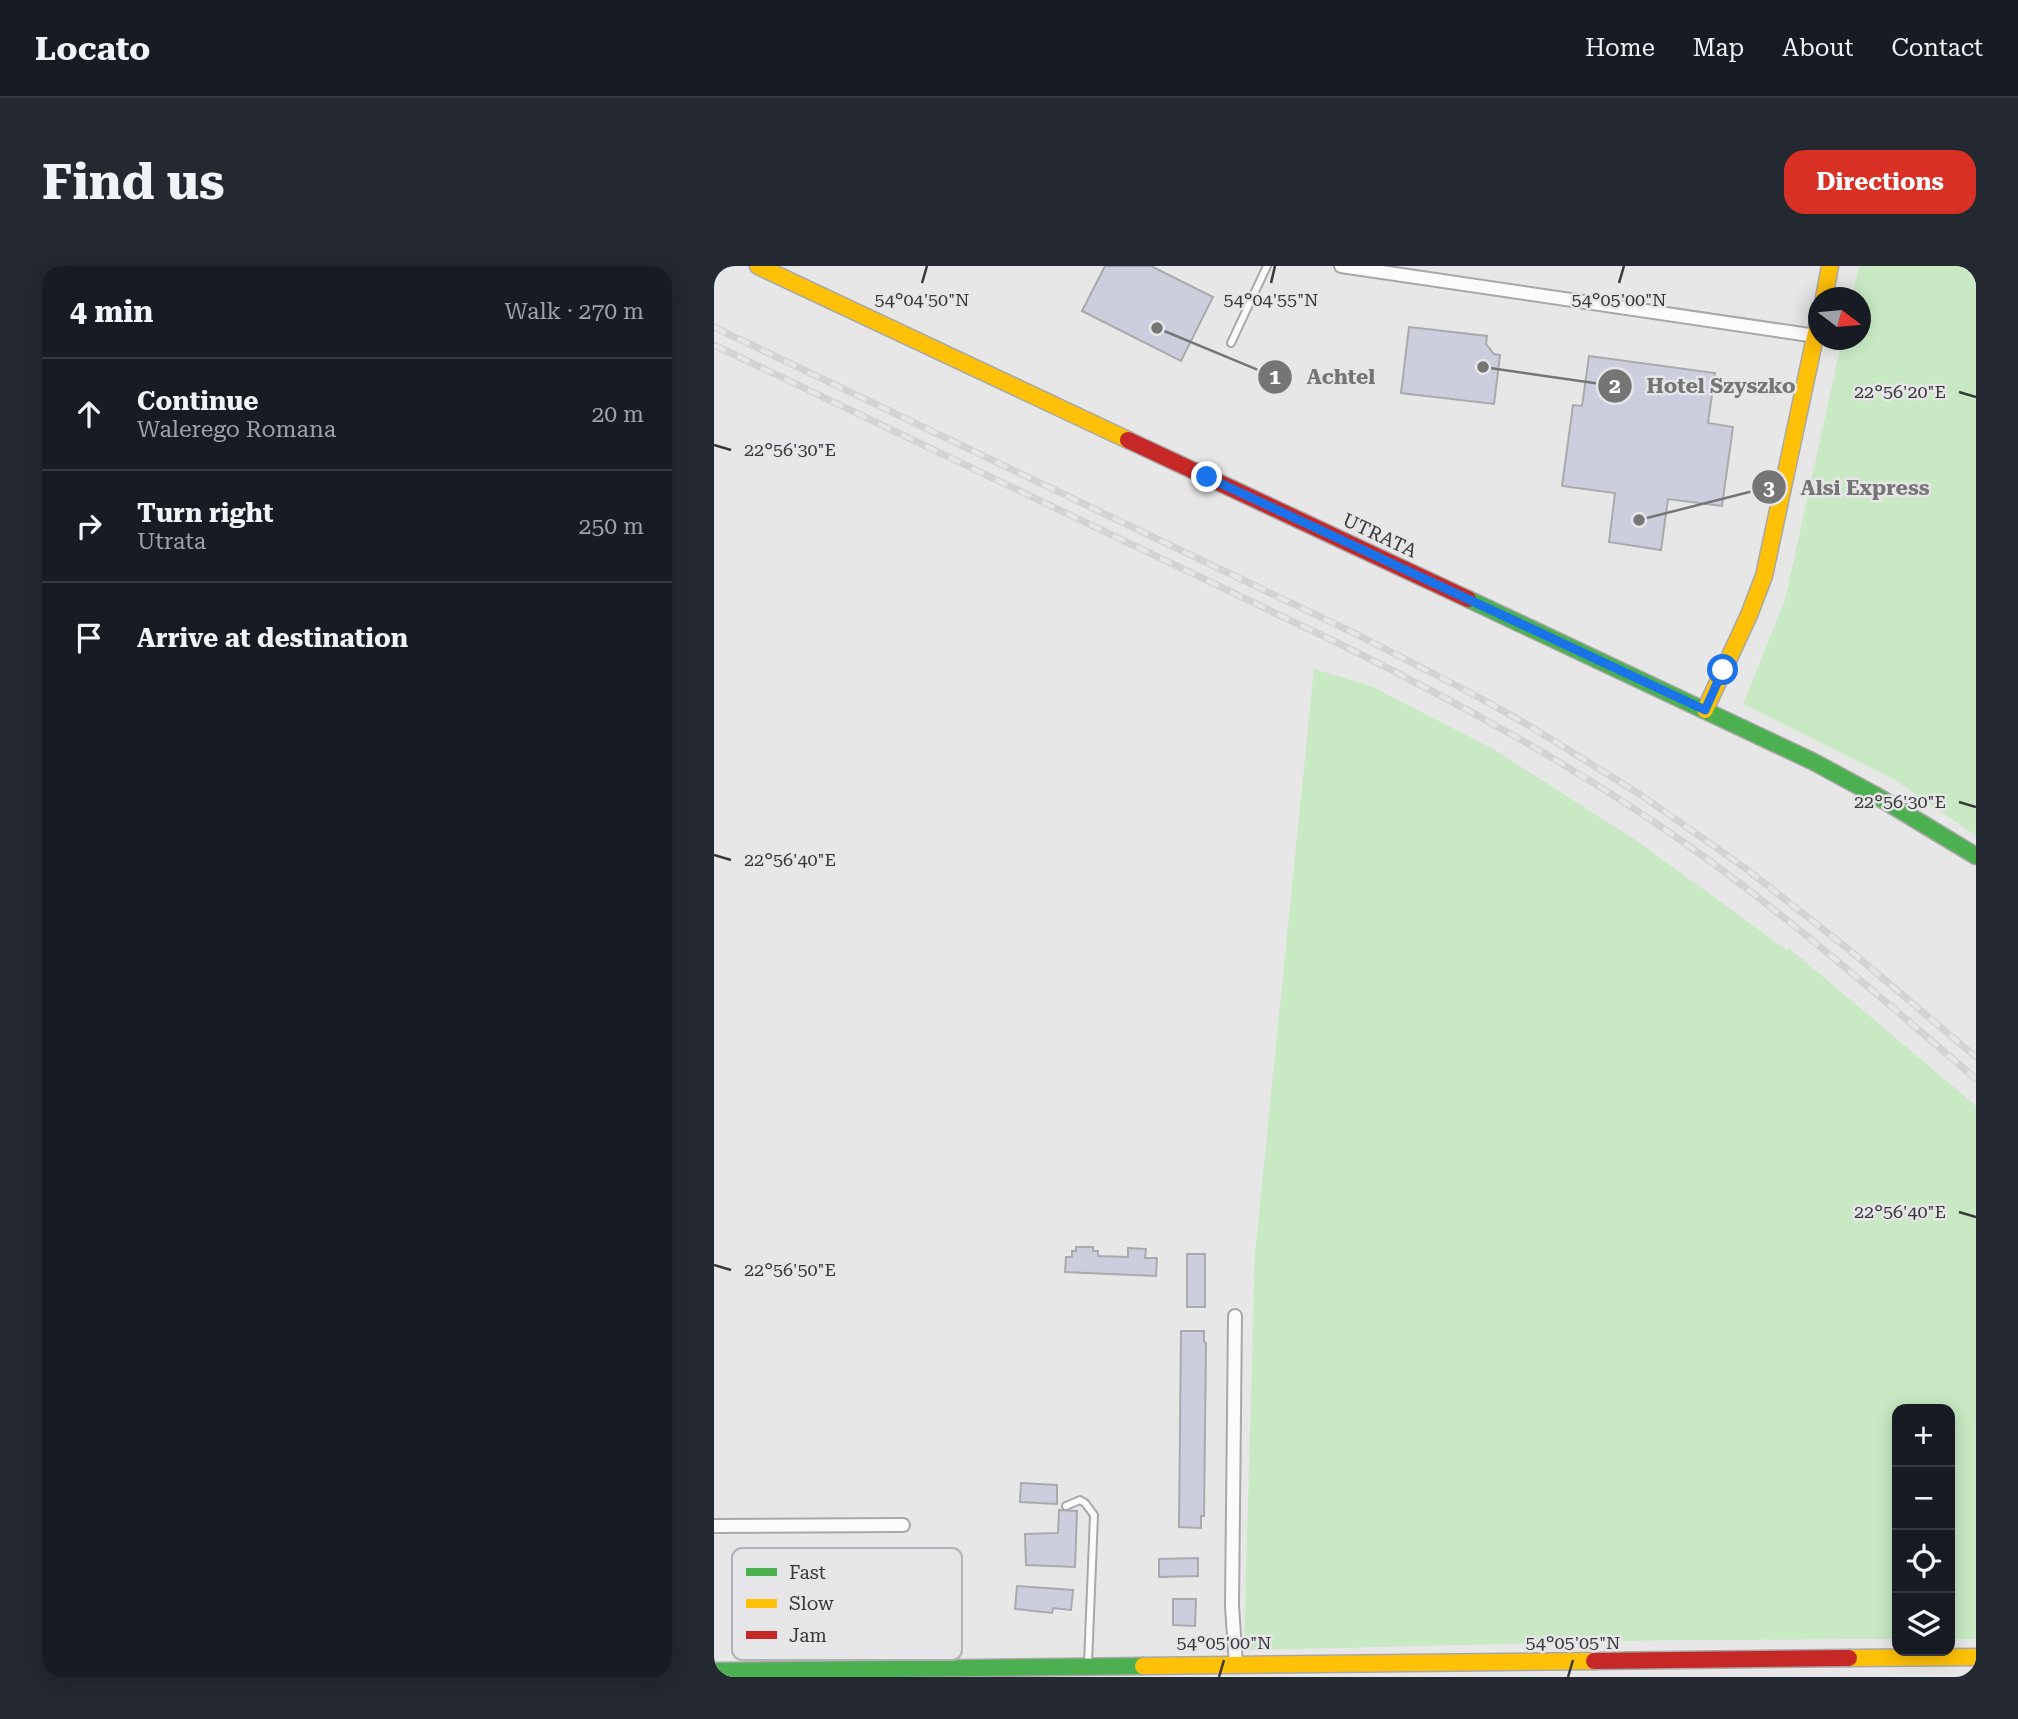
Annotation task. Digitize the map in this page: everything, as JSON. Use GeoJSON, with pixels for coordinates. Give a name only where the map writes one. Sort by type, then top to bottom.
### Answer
{"type":"FeatureCollection","features":[{"type":"Feature","properties":{"kind":"street","name":"UTRATA"},"geometry":{"type":"LineString","coordinates":[[758,266],[1705,710],[1856,784],[1976,856]]}},
{"type":"Feature","properties":{"kind":"street"},"geometry":{"type":"LineString","coordinates":[[1341,266],[1808,329]]}},
{"type":"Feature","properties":{"kind":"street"},"geometry":{"type":"LineString","coordinates":[[1826,287],[1830,266]]}},
{"type":"Feature","properties":{"kind":"street"},"geometry":{"type":"LineString","coordinates":[[1705,710],[1749,615],[1763,576],[1813,350]]}},
{"type":"Feature","properties":{"kind":"street"},"geometry":{"type":"LineString","coordinates":[[1235,1316],[1232,1606],[1236,1665]]}},
{"type":"Feature","properties":{"kind":"street"},"geometry":{"type":"LineString","coordinates":[[714,1526],[902,1525]]}},
{"type":"Feature","properties":{"kind":"street"},"geometry":{"type":"LineString","coordinates":[[714,1671],[1976,1657]]}},
{"type":"Feature","properties":{"kind":"lane"},"geometry":{"type":"LineString","coordinates":[[1231,343],[1267,266]]}},
{"type":"Feature","properties":{"kind":"lane"},"geometry":{"type":"LineString","coordinates":[[1066,1506],[1080,1500],[1094,1515],[1088,1666]]}},
{"type":"Feature","properties":{"kind":"green space"},"geometry":{"type":"Polygon","coordinates":[[[1859,266],[1976,266],[1976,836],[1895,780],[1743,704],[1785,600],[1840,350],[1871,350],[1871,287],[1854,287],[1859,266]]]}},
{"type":"Feature","properties":{"kind":"green space"},"geometry":{"type":"Polygon","coordinates":[[[1314,669],[1371,686],[1493,749],[1637,841],[1788,951],[1789,948],[1976,1106],[1976,1639],[1955,1639],[1955,1404],[1892,1404],[1892,1639],[1673,1640],[1244,1650],[1255,1254],[1314,669]]]}},
{"type":"Feature","properties":{"kind":"building"},"geometry":{"type":"Polygon","coordinates":[[[1105,266],[1151,266],[1213,297],[1181,361],[1082,311],[1105,266]]]}},
{"type":"Feature","properties":{"kind":"building"},"geometry":{"type":"Polygon","coordinates":[[[1409,327],[1487,336],[1486,344],[1494,354],[1500,355],[1494,404],[1401,393],[1409,327]]]}},
{"type":"Feature","properties":{"kind":"building"},"geometry":{"type":"Polygon","coordinates":[[[1589,356],[1715,373],[1708,423],[1733,427],[1722,506],[1668,499],[1661,550],[1609,542],[1615,493],[1562,486],[1573,405],[1582,406],[1589,356]]]}},
{"type":"Feature","properties":{"kind":"building"},"geometry":{"type":"Polygon","coordinates":[[[1076,1247],[1093,1247],[1093,1251],[1098,1251],[1098,1256],[1128,1257],[1128,1248],[1146,1249],[1145,1258],[1157,1258],[1156,1276],[1065,1272],[1066,1257],[1072,1257],[1072,1251],[1076,1251],[1076,1247]]]}},
{"type":"Feature","properties":{"kind":"building"},"geometry":{"type":"Polygon","coordinates":[[[1187,1254],[1205,1254],[1205,1307],[1187,1307],[1187,1254]]]}},
{"type":"Feature","properties":{"kind":"building"},"geometry":{"type":"Polygon","coordinates":[[[1181,1331],[1204,1331],[1206,1343],[1204,1516],[1201,1516],[1201,1528],[1179,1527],[1181,1331]]]}},
{"type":"Feature","properties":{"kind":"building"},"geometry":{"type":"Polygon","coordinates":[[[1021,1483],[1057,1485],[1057,1504],[1020,1502],[1021,1483]]]}},
{"type":"Feature","properties":{"kind":"building"},"geometry":{"type":"Polygon","coordinates":[[[1059,1510],[1077,1511],[1075,1567],[1026,1565],[1025,1534],[1058,1533],[1059,1510]]]}},
{"type":"Feature","properties":{"kind":"building"},"geometry":{"type":"Polygon","coordinates":[[[1198,1558],[1198,1576],[1159,1577],[1159,1559],[1198,1558]]]}},
{"type":"Feature","properties":{"kind":"building"},"geometry":{"type":"Polygon","coordinates":[[[1017,1586],[1073,1590],[1071,1610],[1053,1608],[1052,1613],[1015,1609],[1017,1586]]]}},
{"type":"Feature","properties":{"kind":"building"},"geometry":{"type":"Polygon","coordinates":[[[1173,1599],[1196,1599],[1195,1626],[1173,1625],[1173,1599]]]}},
{"type":"Feature","properties":{"kind":"railway"},"geometry":{"type":"LineString","coordinates":[[714,327],[1356,634],[1528,725],[1638,793],[1745,868],[1847,948],[1976,1057]]}},
{"type":"Feature","properties":{"kind":"railway"},"geometry":{"type":"LineString","coordinates":[[714,345],[1338,643],[1540,751],[1657,824],[1740,883],[1976,1079]]}},
{"type":"Feature","properties":{"kind":"traffic: fast"},"geometry":{"type":"LineString","coordinates":[[1468,599],[1812,761],[1875,795],[1976,856]]}},
{"type":"Feature","properties":{"kind":"traffic: fast"},"geometry":{"type":"LineString","coordinates":[[714,1671],[1143,1666]]}},
{"type":"Feature","properties":{"kind":"traffic: slow"},"geometry":{"type":"LineString","coordinates":[[758,266],[1128,440]]}},
{"type":"Feature","properties":{"kind":"traffic: slow"},"geometry":{"type":"LineString","coordinates":[[1826,287],[1830,266]]}},
{"type":"Feature","properties":{"kind":"traffic: slow"},"geometry":{"type":"LineString","coordinates":[[1705,710],[1764,576],[1812,350]]}},
{"type":"Feature","properties":{"kind":"traffic: slow"},"geometry":{"type":"LineString","coordinates":[[1849,1658],[1976,1657]]}},
{"type":"Feature","properties":{"kind":"traffic: slow"},"geometry":{"type":"LineString","coordinates":[[1143,1666],[1594,1661]]}},
{"type":"Feature","properties":{"kind":"traffic: jam"},"geometry":{"type":"LineString","coordinates":[[1128,440],[1468,599]]}},
{"type":"Feature","properties":{"kind":"traffic: jam"},"geometry":{"type":"LineString","coordinates":[[1594,1661],[1849,1658]]}},
{"type":"Feature","properties":{"kind":"place","name":"Achtel"},"geometry":{"type":"Point","coordinates":[1157,328]}},
{"type":"Feature","properties":{"kind":"place","name":"Hotel Szyszko"},"geometry":{"type":"Point","coordinates":[1483,367]}},
{"type":"Feature","properties":{"kind":"place","name":"Alsi Express"},"geometry":{"type":"Point","coordinates":[1639,520]}},
{"type":"Feature","properties":{"kind":"route"},"geometry":{"type":"LineString","coordinates":[[1207,477],[1705,710],[1723,670]]}}]}
